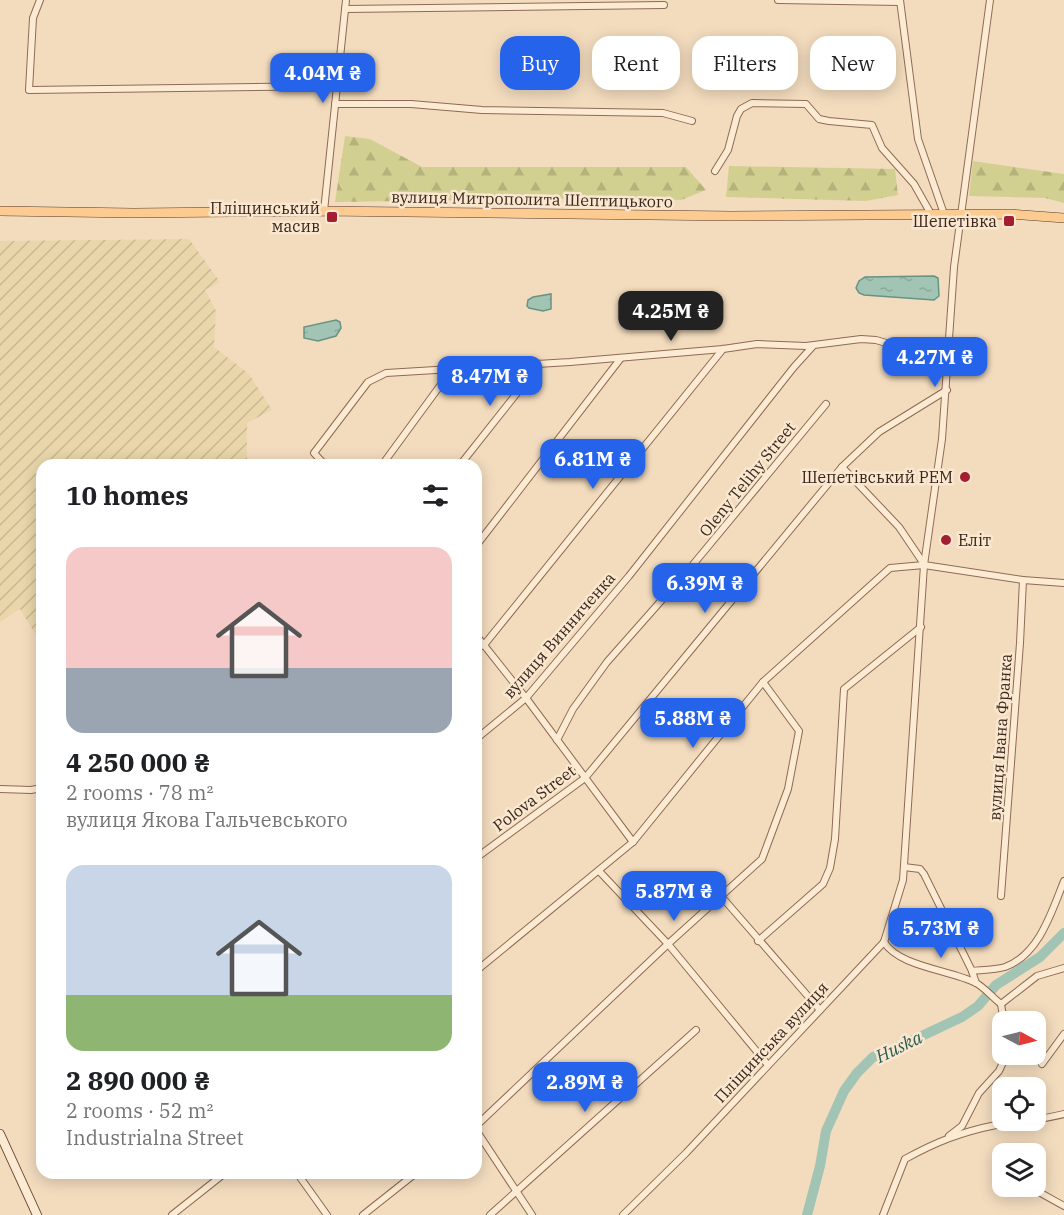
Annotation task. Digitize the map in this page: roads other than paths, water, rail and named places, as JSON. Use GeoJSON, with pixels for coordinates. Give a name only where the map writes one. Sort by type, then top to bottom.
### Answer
{"type":"FeatureCollection","features":[{"type":"Feature","properties":{"kind":"main road","name":"вулиця Митрополита Шептицького"},"geometry":{"type":"LineString","coordinates":[[0,211],[135,213],[324,211],[732,216],[1010,214],[1064,218]]}},
{"type":"Feature","properties":{"kind":"main road"},"geometry":{"type":"LineString","coordinates":[[0,1134],[37,1215]]}},
{"type":"Feature","properties":{"kind":"street"},"geometry":{"type":"LineString","coordinates":[[40,0],[33,18],[28,90],[337,86]]}},
{"type":"Feature","properties":{"kind":"street"},"geometry":{"type":"LineString","coordinates":[[324,211],[346,0]]}},
{"type":"Feature","properties":{"kind":"street"},"geometry":{"type":"LineString","coordinates":[[778,0],[900,1],[918,139],[944,214]]}},
{"type":"Feature","properties":{"kind":"street","name":"Пліщинська вулиця"},"geometry":{"type":"LineString","coordinates":[[623,1215],[686,1153],[884,942],[903,880],[924,565],[947,390],[951,298],[990,0]]}},
{"type":"Feature","properties":{"kind":"street"},"geometry":{"type":"LineString","coordinates":[[345,9],[664,5]]}},
{"type":"Feature","properties":{"kind":"street"},"geometry":{"type":"LineString","coordinates":[[715,171],[729,150],[737,116],[741,109],[752,103],[806,104],[819,118],[872,125],[882,148],[914,184],[931,214]]}},
{"type":"Feature","properties":{"kind":"street"},"geometry":{"type":"LineString","coordinates":[[335,104],[411,104],[482,110],[663,113],[692,121]]}},
{"type":"Feature","properties":{"kind":"street"},"geometry":{"type":"LineString","coordinates":[[320,459],[314,453],[368,382],[386,373],[621,358],[757,344],[813,345],[868,339],[911,351],[949,357]]}},
{"type":"Feature","properties":{"kind":"street","name":"вулиця Винниченка"},"geometry":{"type":"LineString","coordinates":[[482,734],[526,698],[628,576],[813,345]]}},
{"type":"Feature","properties":{"kind":"street"},"geometry":{"type":"LineString","coordinates":[[484,645],[723,349]]}},
{"type":"Feature","properties":{"kind":"street"},"geometry":{"type":"LineString","coordinates":[[482,538],[621,358]]}},
{"type":"Feature","properties":{"kind":"street"},"geometry":{"type":"LineString","coordinates":[[464,459],[540,364]]}},
{"type":"Feature","properties":{"kind":"street"},"geometry":{"type":"LineString","coordinates":[[386,459],[453,368]]}},
{"type":"Feature","properties":{"kind":"street","name":"Polova Street"},"geometry":{"type":"LineString","coordinates":[[482,854],[585,778],[842,467],[879,432],[947,390]]}},
{"type":"Feature","properties":{"kind":"street","name":"Oleny Telihy Street"},"geometry":{"type":"LineString","coordinates":[[557,740],[573,709],[607,662],[691,567],[826,404]]}},
{"type":"Feature","properties":{"kind":"street"},"geometry":{"type":"LineString","coordinates":[[842,467],[899,527],[924,565]]}},
{"type":"Feature","properties":{"kind":"street"},"geometry":{"type":"LineString","coordinates":[[482,966],[633,842],[763,682],[890,568],[924,565],[1023,580],[1064,583]]}},
{"type":"Feature","properties":{"kind":"street","name":"вулиця Івана Франка"},"geometry":{"type":"LineString","coordinates":[[1001,896],[1023,580]]}},
{"type":"Feature","properties":{"kind":"street"},"geometry":{"type":"LineString","coordinates":[[758,940],[823,884],[830,868],[837,817],[844,689],[921,627]]}},
{"type":"Feature","properties":{"kind":"street"},"geometry":{"type":"LineString","coordinates":[[482,642],[633,842]]}},
{"type":"Feature","properties":{"kind":"street"},"geometry":{"type":"LineString","coordinates":[[482,1122],[668,944],[762,859],[788,789],[799,731],[763,682]]}},
{"type":"Feature","properties":{"kind":"street"},"geometry":{"type":"LineString","coordinates":[[0,789],[36,789]]}},
{"type":"Feature","properties":{"kind":"street"},"geometry":{"type":"LineString","coordinates":[[904,867],[920,869],[924,874],[976,983]]}},
{"type":"Feature","properties":{"kind":"street"},"geometry":{"type":"LineString","coordinates":[[599,871],[668,944],[768,1065]]}},
{"type":"Feature","properties":{"kind":"street"},"geometry":{"type":"LineString","coordinates":[[972,971],[1004,968],[1022,959],[1035,943],[1050,917],[1064,880]]}},
{"type":"Feature","properties":{"kind":"street"},"geometry":{"type":"LineString","coordinates":[[721,896],[820,1010]]}},
{"type":"Feature","properties":{"kind":"street"},"geometry":{"type":"LineString","coordinates":[[884,942],[889,950],[902,957],[976,983],[1001,1004],[1002,1011]]}},
{"type":"Feature","properties":{"kind":"street"},"geometry":{"type":"LineString","coordinates":[[1001,1004],[1037,976],[1064,968]]}},
{"type":"Feature","properties":{"kind":"street"},"geometry":{"type":"LineString","coordinates":[[490,1215],[696,1030]]}},
{"type":"Feature","properties":{"kind":"street"},"geometry":{"type":"LineString","coordinates":[[1046,1059],[1064,1034]]}},
{"type":"Feature","properties":{"kind":"street"},"geometry":{"type":"LineString","coordinates":[[883,1215],[905,1159],[947,1137],[962,1126],[979,1093],[1002,1065]]}},
{"type":"Feature","properties":{"kind":"street"},"geometry":{"type":"LineString","coordinates":[[947,1137],[996,1125],[1063,1115]]}},
{"type":"Feature","properties":{"kind":"street"},"geometry":{"type":"LineString","coordinates":[[482,1137],[532,1215]]}},
{"type":"Feature","properties":{"kind":"street"},"geometry":{"type":"LineString","coordinates":[[172,1215],[217,1179]]}},
{"type":"Feature","properties":{"kind":"street"},"geometry":{"type":"LineString","coordinates":[[301,1179],[327,1215]]}},
{"type":"Feature","properties":{"kind":"street"},"geometry":{"type":"LineString","coordinates":[[363,1215],[408,1179]]}},
{"type":"Feature","properties":{"kind":"street"},"geometry":{"type":"LineString","coordinates":[[1046,1196],[1064,1206]]}},
{"type":"Feature","properties":{"kind":"water"},"geometry":{"type":"Polygon","coordinates":[[[934,276],[938,278],[939,296],[934,300],[864,295],[856,288],[859,281],[865,277],[934,276]]]}},
{"type":"Feature","properties":{"kind":"water"},"geometry":{"type":"Polygon","coordinates":[[[551,294],[551,309],[543,311],[527,306],[528,300],[533,297],[551,294]]]}},
{"type":"Feature","properties":{"kind":"water"},"geometry":{"type":"Polygon","coordinates":[[[336,320],[340,322],[341,328],[336,336],[318,341],[304,338],[304,327],[336,320]]]}},
{"type":"Feature","properties":{"kind":"waterway","name":"Huska"},"geometry":{"type":"LineString","coordinates":[[807,1215],[820,1166],[826,1131],[844,1091],[857,1073],[873,1057],[962,1017],[978,1006],[996,985],[1040,957],[1064,933]]}},
{"type":"Feature","properties":{"kind":"place","name":"Пліщинський масив"},"geometry":{"type":"Point","coordinates":[332,217]}},
{"type":"Feature","properties":{"kind":"place","name":"Шепетівка"},"geometry":{"type":"Point","coordinates":[1009,221]}},
{"type":"Feature","properties":{"kind":"place","name":"Шепетівський РЕМ"},"geometry":{"type":"Point","coordinates":[965,477]}},
{"type":"Feature","properties":{"kind":"place","name":"Еліт"},"geometry":{"type":"Point","coordinates":[946,540]}}]}
